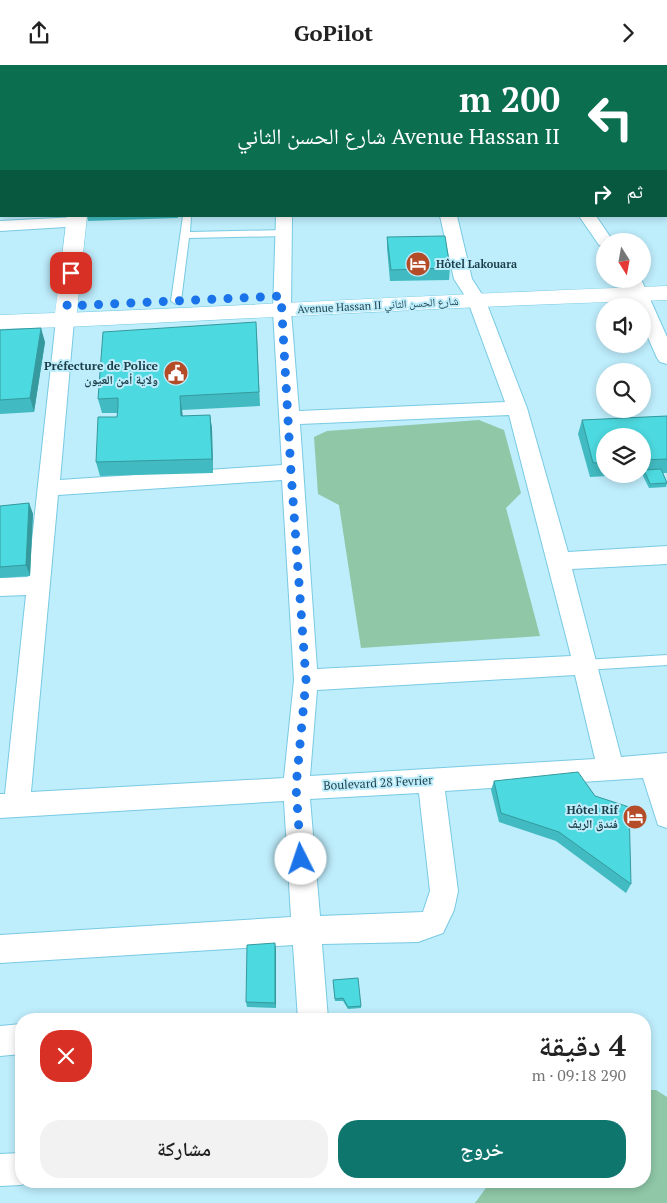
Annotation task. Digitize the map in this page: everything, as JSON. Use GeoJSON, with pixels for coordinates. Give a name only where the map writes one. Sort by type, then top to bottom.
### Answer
{"type":"FeatureCollection","features":[{"type":"Feature","properties":{"kind":"street"},"geometry":{"type":"LineString","coordinates":[[448,217],[472,293],[516,408],[559,561],[611,770]]}},
{"type":"Feature","properties":{"kind":"street"},"geometry":{"type":"LineString","coordinates":[[588,217],[599,233]]}},
{"type":"Feature","properties":{"kind":"street"},"geometry":{"type":"LineString","coordinates":[[0,225],[77,219],[66,313],[50,488],[8,806]]}},
{"type":"Feature","properties":{"kind":"street"},"geometry":{"type":"LineString","coordinates":[[284,225],[282,303],[291,472],[306,680],[296,787],[313,1013]]}},
{"type":"Feature","properties":{"kind":"street","name":"Avenue Hassan II شارع الحسن الثاني"},"geometry":{"type":"LineString","coordinates":[[651,280],[667,278]]}},
{"type":"Feature","properties":{"kind":"street","name":"Avenue Hassan II شارع الحسن الثاني"},"geometry":{"type":"LineString","coordinates":[[0,311],[66,313],[472,293],[596,285]]}},
{"type":"Feature","properties":{"kind":"street","name":"Avenue Hassan II شارع الحسن الثاني"},"geometry":{"type":"LineString","coordinates":[[651,287],[667,293]]}},
{"type":"Feature","properties":{"kind":"street"},"geometry":{"type":"LineString","coordinates":[[639,288],[667,358]]}},
{"type":"Feature","properties":{"kind":"street","name":"Avenue Hassan II شارع الحسن الثاني"},"geometry":{"type":"LineString","coordinates":[[0,322],[176,301],[282,303]]}},
{"type":"Feature","properties":{"kind":"street"},"geometry":{"type":"LineString","coordinates":[[289,418],[516,408]]}},
{"type":"Feature","properties":{"kind":"street"},"geometry":{"type":"LineString","coordinates":[[50,488],[291,472]]}},
{"type":"Feature","properties":{"kind":"street"},"geometry":{"type":"LineString","coordinates":[[559,561],[666,557]]}},
{"type":"Feature","properties":{"kind":"street"},"geometry":{"type":"LineString","coordinates":[[0,587],[38,585]]}},
{"type":"Feature","properties":{"kind":"street"},"geometry":{"type":"LineString","coordinates":[[306,680],[584,665]]}},
{"type":"Feature","properties":{"kind":"street"},"geometry":{"type":"LineString","coordinates":[[660,765],[667,816]]}},
{"type":"Feature","properties":{"kind":"street","name":"Boulevard 28 Fevrier"},"geometry":{"type":"LineString","coordinates":[[8,806],[296,787],[611,770],[660,765]]}},
{"type":"Feature","properties":{"kind":"street"},"geometry":{"type":"LineString","coordinates":[[0,949],[306,931],[418,928],[433,923],[440,910],[444,891],[431,780]]}},
{"type":"Feature","properties":{"kind":"street"},"geometry":{"type":"LineString","coordinates":[[0,1041],[15,1040]]}},
{"type":"Feature","properties":{"kind":"street"},"geometry":{"type":"LineString","coordinates":[[0,1169],[15,1169]]}},
{"type":"Feature","properties":{"kind":"lane"},"geometry":{"type":"LineString","coordinates":[[176,301],[187,217]]}},
{"type":"Feature","properties":{"kind":"lane"},"geometry":{"type":"LineString","coordinates":[[185,235],[284,225]]}},
{"type":"Feature","properties":{"kind":"lane"},"geometry":{"type":"LineString","coordinates":[[584,665],[667,660]]}},
{"type":"Feature","properties":{"kind":"green space"},"geometry":{"type":"Polygon","coordinates":[[[479,420],[504,430],[521,493],[506,508],[540,636],[361,648],[339,505],[318,494],[314,437],[327,431],[479,420]]]}},
{"type":"Feature","properties":{"kind":"green space"},"geometry":{"type":"Polygon","coordinates":[[[651,1090],[656,1090],[667,1097],[667,1203],[475,1203],[486,1188],[651,1188],[651,1090]]]}},
{"type":"Feature","properties":{"kind":"building","name":"Hôtel Lakouara"},"geometry":{"type":"Polygon","coordinates":[[[445,236],[450,268],[391,270],[387,237],[445,236]]]}},
{"type":"Feature","properties":{"kind":"building"},"geometry":{"type":"Polygon","coordinates":[[[256,322],[259,392],[180,396],[181,416],[210,415],[212,459],[96,462],[98,417],[117,417],[118,407],[118,398],[98,399],[103,332],[256,322]]]}},
{"type":"Feature","properties":{"kind":"building"},"geometry":{"type":"Polygon","coordinates":[[[41,328],[30,398],[0,400],[0,330],[41,328]]]}},
{"type":"Feature","properties":{"kind":"building"},"geometry":{"type":"Polygon","coordinates":[[[667,416],[667,459],[651,460],[651,428],[596,428],[596,463],[593,463],[582,420],[667,416]]]}},
{"type":"Feature","properties":{"kind":"building"},"geometry":{"type":"Polygon","coordinates":[[[661,469],[667,483],[650,484],[651,470],[661,469]]]}},
{"type":"Feature","properties":{"kind":"building"},"geometry":{"type":"Polygon","coordinates":[[[29,503],[26,565],[0,567],[0,506],[29,503]]]}},
{"type":"Feature","properties":{"kind":"building"},"geometry":{"type":"Polygon","coordinates":[[[578,772],[595,796],[629,807],[631,884],[559,832],[501,813],[494,781],[578,772]]]}},
{"type":"Feature","properties":{"kind":"building"},"geometry":{"type":"Polygon","coordinates":[[[275,943],[275,1003],[246,1002],[247,945],[275,943]]]}},
{"type":"Feature","properties":{"kind":"building"},"geometry":{"type":"Polygon","coordinates":[[[358,978],[361,1006],[348,1007],[343,998],[335,999],[333,980],[358,978]]]}},
{"type":"Feature","properties":{"kind":"place","name":"Hôtel Lakouara"},"geometry":{"type":"Point","coordinates":[418,264]}},
{"type":"Feature","properties":{"kind":"place","name":"Préfecture de Police ولاية أمن العيون"},"geometry":{"type":"Point","coordinates":[176,373]}},
{"type":"Feature","properties":{"kind":"place","name":"Hôtel Rif فندق الريف"},"geometry":{"type":"Point","coordinates":[635,817]}},
{"type":"Feature","properties":{"kind":"route"},"geometry":{"type":"LineString","coordinates":[[71,273],[67,306],[281,296],[306,680],[296,787],[301,859]]}}]}
